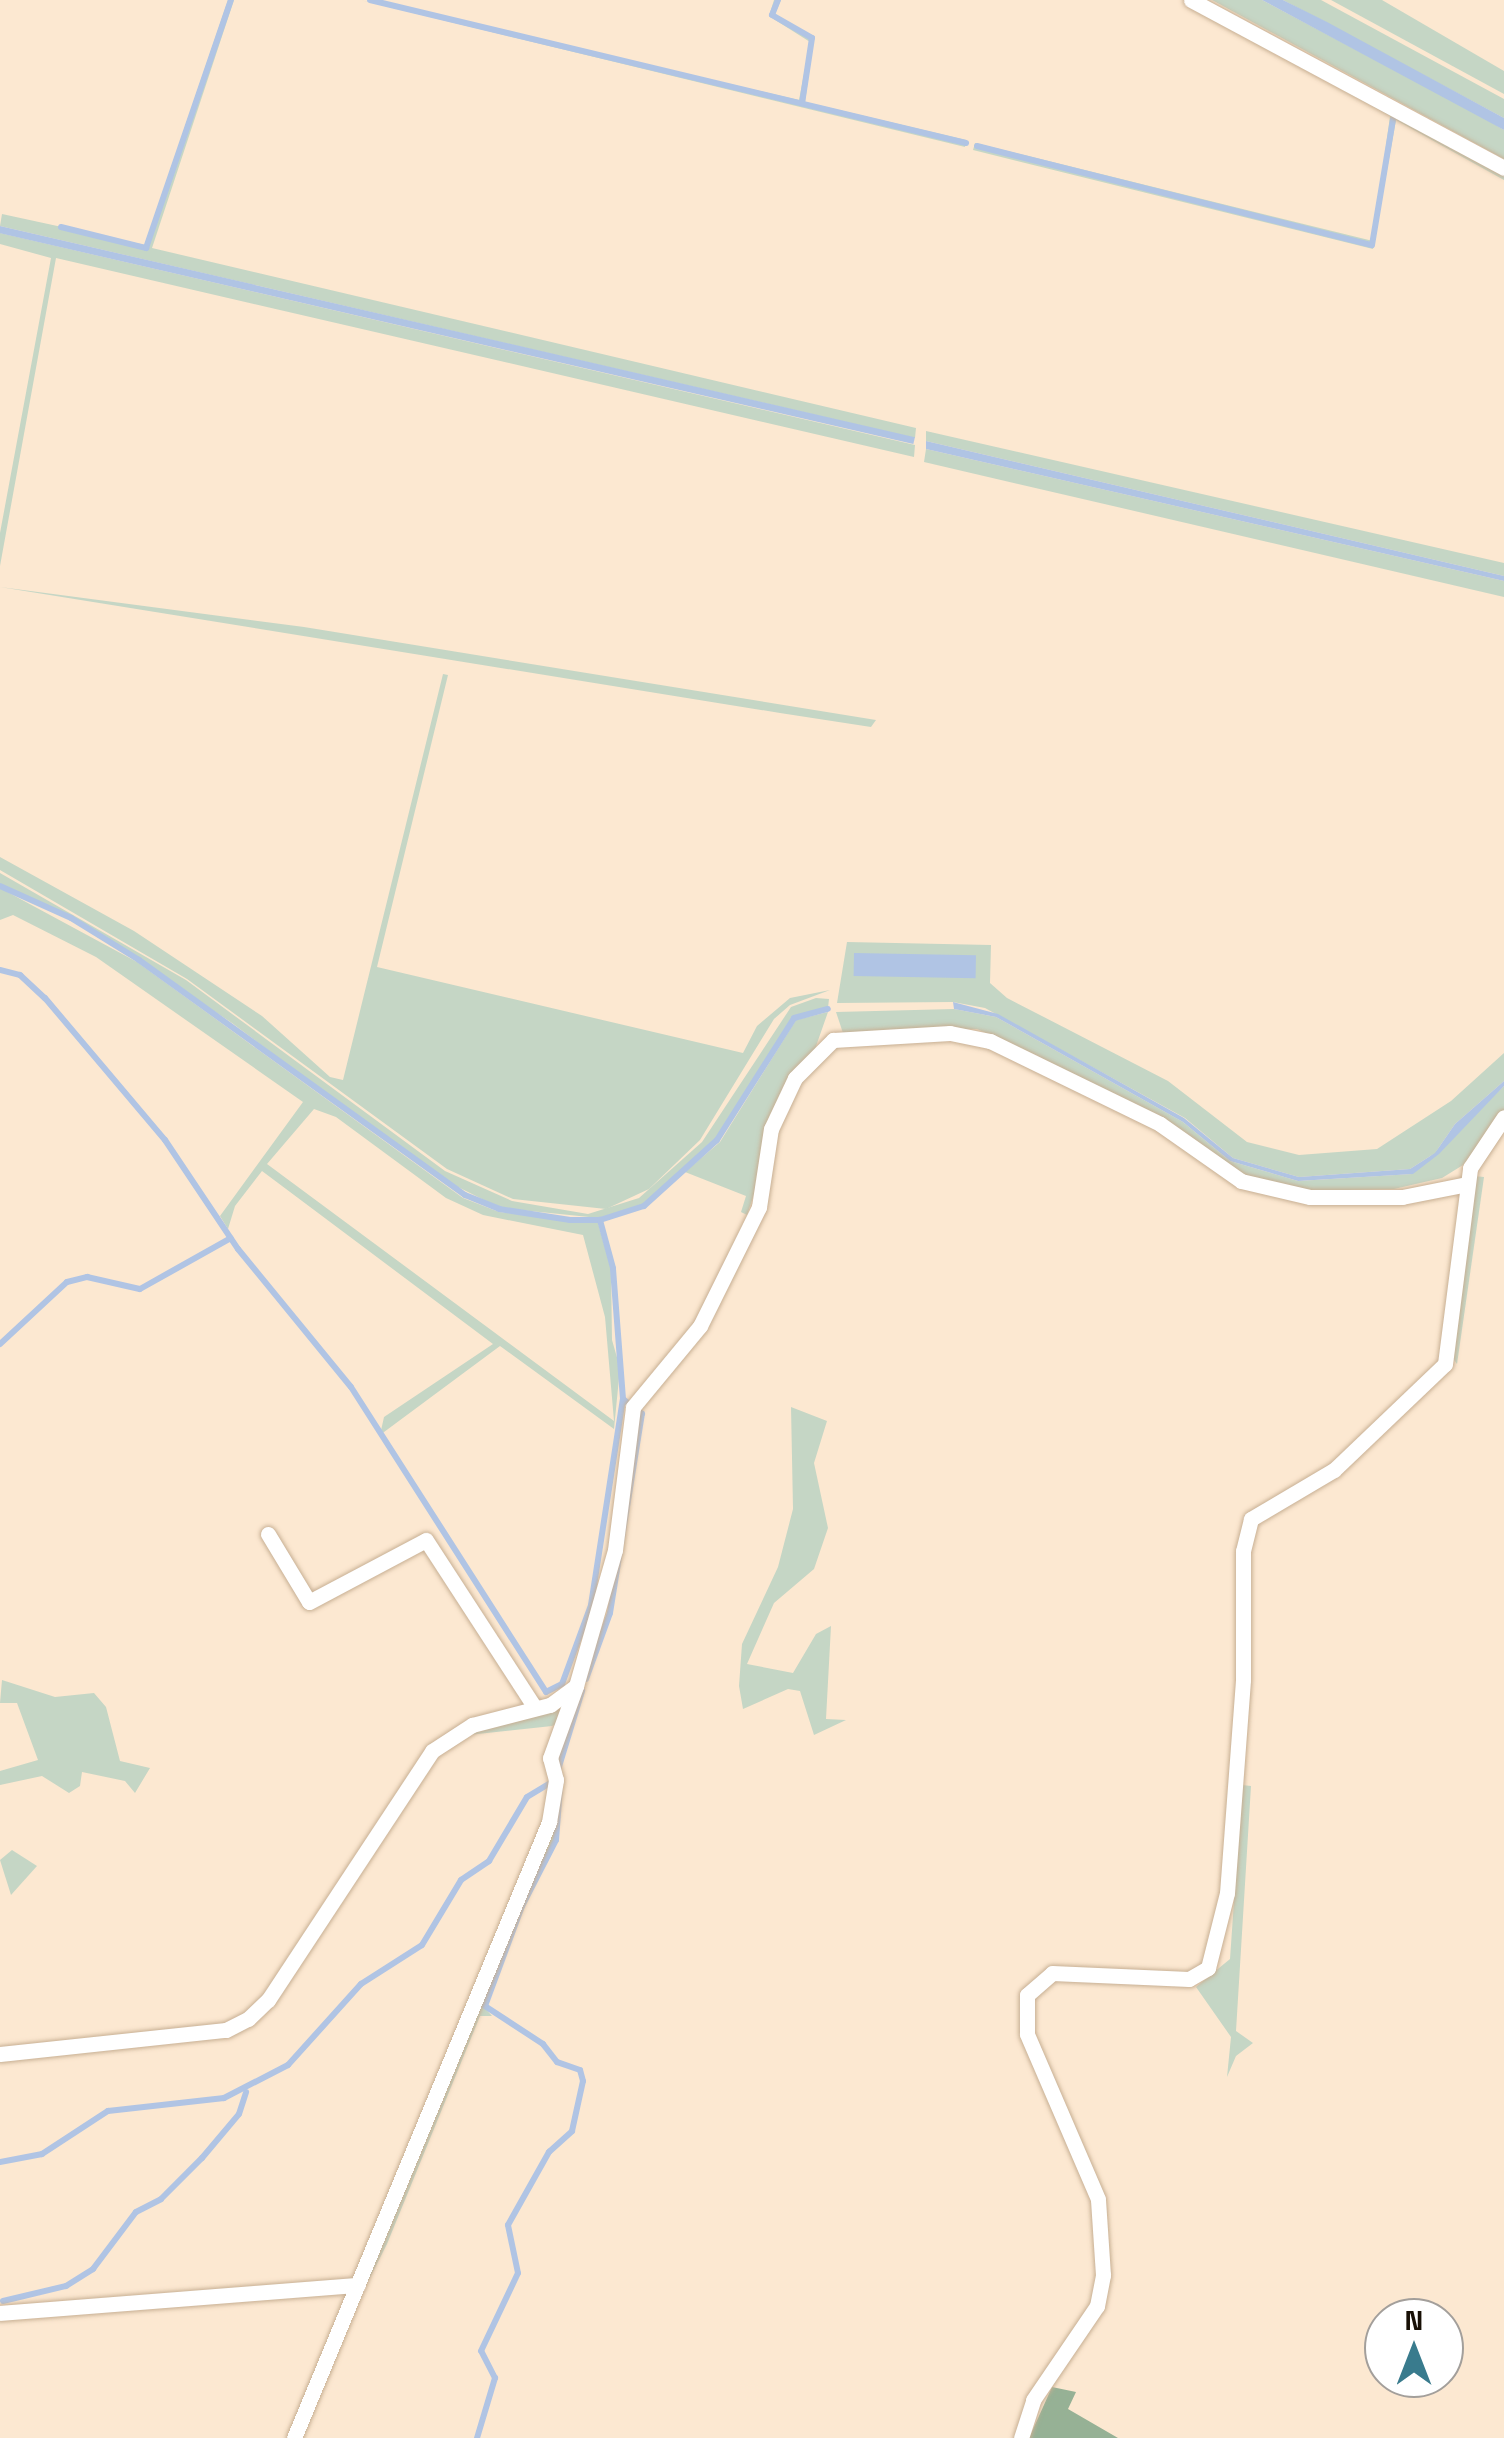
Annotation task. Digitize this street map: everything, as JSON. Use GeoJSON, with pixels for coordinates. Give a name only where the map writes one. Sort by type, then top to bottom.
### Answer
{"type":"FeatureCollection","features":[{"type":"Feature","properties":{"kind":"street"},"geometry":{"type":"LineString","coordinates":[[1192,0],[1504,168]]}},
{"type":"Feature","properties":{"kind":"street"},"geometry":{"type":"LineString","coordinates":[[294,2438],[549,1822],[556,1780],[550,1758],[576,1686],[615,1550],[634,1406],[700,1326],[759,1208],[770,1128],[795,1078],[833,1040],[950,1032],[990,1041],[1160,1124],[1242,1181],[1310,1197],[1402,1197],[1467,1184]]}},
{"type":"Feature","properties":{"kind":"street"},"geometry":{"type":"LineString","coordinates":[[1022,2438],[1032,2400],[1097,2306],[1103,2275],[1098,2198],[1026,2034],[1027,1995],[1052,1973],[1189,1979],[1208,1968],[1227,1894],[1244,1680],[1243,1551],[1251,1519],[1334,1470],[1445,1364],[1467,1184],[1488,1136],[1504,1117]]}},
{"type":"Feature","properties":{"kind":"street"},"geometry":{"type":"LineString","coordinates":[[268,1534],[309,1602],[426,1540],[534,1708]]}},
{"type":"Feature","properties":{"kind":"street"},"geometry":{"type":"LineString","coordinates":[[0,2054],[226,2030],[248,2019],[268,2000],[432,1751],[472,1724],[534,1708],[576,1686]]}},
{"type":"Feature","properties":{"kind":"street"},"geometry":{"type":"LineString","coordinates":[[0,2313],[358,2285]]}},
{"type":"Feature","properties":{"kind":"green space"},"geometry":{"type":"Polygon","coordinates":[[[228,0],[234,0],[152,248],[916,428],[915,438],[0,226],[2,214],[145,245],[228,0]]]}},
{"type":"Feature","properties":{"kind":"green space"},"geometry":{"type":"Polygon","coordinates":[[[360,0],[799,100],[810,42],[769,16],[774,0],[781,0],[775,14],[814,38],[805,102],[966,140],[965,147],[360,0]]]}},
{"type":"Feature","properties":{"kind":"green space"},"geometry":{"type":"Polygon","coordinates":[[[1180,0],[1504,172],[1504,180],[1396,120],[1373,249],[973,150],[975,143],[1373,241],[1390,116],[1180,0]]]}},
{"type":"Feature","properties":{"kind":"green space"},"geometry":{"type":"Polygon","coordinates":[[[1212,0],[1262,0],[1481,116],[1504,130],[1504,159],[1212,0]]]}},
{"type":"Feature","properties":{"kind":"green space"},"geometry":{"type":"Polygon","coordinates":[[[1283,0],[1321,0],[1504,99],[1504,118],[1283,0]]]}},
{"type":"Feature","properties":{"kind":"green space"},"geometry":{"type":"Polygon","coordinates":[[[1331,0],[1382,0],[1504,71],[1504,94],[1331,0]]]}},
{"type":"Feature","properties":{"kind":"green space"},"geometry":{"type":"Polygon","coordinates":[[[0,233],[915,445],[914,457],[56,258],[0,566],[0,533],[51,258],[0,244],[0,233]]]}},
{"type":"Feature","properties":{"kind":"green space"},"geometry":{"type":"Polygon","coordinates":[[[926,431],[1504,563],[1504,576],[926,441],[926,431]]]}},
{"type":"Feature","properties":{"kind":"green space"},"geometry":{"type":"Polygon","coordinates":[[[926,449],[1504,581],[1504,597],[924,462],[926,449]]]}},
{"type":"Feature","properties":{"kind":"green space"},"geometry":{"type":"Polygon","coordinates":[[[0,587],[304,627],[876,720],[871,727],[0,587]]]}},
{"type":"Feature","properties":{"kind":"green space"},"geometry":{"type":"Polygon","coordinates":[[[443,674],[448,675],[377,967],[743,1053],[757,1026],[790,998],[830,990],[790,1005],[774,1019],[700,1140],[649,1189],[606,1209],[513,1199],[447,1169],[187,979],[0,870],[0,857],[134,931],[262,1016],[330,1077],[343,1080],[443,674]]]}},
{"type":"Feature","properties":{"kind":"green space"},"geometry":{"type":"Polygon","coordinates":[[[0,873],[186,980],[445,1171],[512,1201],[588,1214],[639,1198],[702,1142],[791,1007],[816,998],[829,999],[828,1008],[793,1017],[716,1139],[643,1204],[599,1218],[500,1208],[434,1175],[232,1023],[72,916],[0,884],[0,873]]]}},
{"type":"Feature","properties":{"kind":"green space"},"geometry":{"type":"Polygon","coordinates":[[[0,888],[137,962],[463,1198],[499,1212],[598,1223],[611,1269],[612,1340],[620,1368],[614,1429],[500,1346],[380,1435],[384,1417],[493,1344],[262,1171],[235,1206],[228,1229],[220,1216],[303,1102],[96,957],[13,915],[0,920],[0,888]],[[314,1109],[267,1164],[614,1421],[605,1317],[583,1235],[483,1215],[446,1198],[336,1117],[314,1109]]]}},
{"type":"Feature","properties":{"kind":"green space"},"geometry":{"type":"Polygon","coordinates":[[[847,942],[991,945],[990,983],[1007,998],[1168,1081],[1247,1142],[1299,1155],[1377,1149],[1451,1101],[1504,1053],[1504,1081],[1455,1124],[1435,1153],[1410,1169],[1299,1177],[1233,1158],[1185,1118],[985,1008],[953,1002],[837,1003],[847,942]]]}},
{"type":"Feature","properties":{"kind":"green space"},"geometry":{"type":"Polygon","coordinates":[[[954,1009],[996,1017],[1183,1122],[1230,1161],[1298,1181],[1412,1174],[1504,1086],[1504,1114],[1463,1165],[1442,1178],[1394,1189],[1302,1191],[1243,1176],[1038,1056],[977,1029],[843,1033],[836,1012],[954,1009]]]}},
{"type":"Feature","properties":{"kind":"green space"},"geometry":{"type":"Polygon","coordinates":[[[828,1012],[815,1049],[795,1071],[747,1215],[741,1212],[746,1196],[685,1172],[720,1142],[796,1020],[828,1012]]]}},
{"type":"Feature","properties":{"kind":"green space"},"geometry":{"type":"Polygon","coordinates":[[[1474,1176],[1484,1177],[1457,1364],[1452,1357],[1474,1176]]]}},
{"type":"Feature","properties":{"kind":"green space"},"geometry":{"type":"Polygon","coordinates":[[[791,1407],[827,1421],[814,1463],[828,1528],[814,1569],[774,1603],[747,1664],[793,1673],[816,1634],[831,1626],[826,1719],[846,1720],[814,1735],[800,1691],[788,1689],[743,1709],[739,1686],[742,1644],[778,1567],[793,1509],[791,1407]]]}},
{"type":"Feature","properties":{"kind":"green space"},"geometry":{"type":"Polygon","coordinates":[[[2,1680],[55,1697],[94,1693],[106,1707],[120,1761],[150,1768],[135,1793],[125,1781],[82,1772],[80,1786],[69,1793],[42,1776],[0,1785],[0,1771],[38,1760],[17,1703],[0,1703],[2,1680]]]}},
{"type":"Feature","properties":{"kind":"green space"},"geometry":{"type":"Polygon","coordinates":[[[561,1703],[559,1723],[552,1726],[459,1736],[561,1703]]]}},
{"type":"Feature","properties":{"kind":"green space"},"geometry":{"type":"Polygon","coordinates":[[[1242,1785],[1251,1786],[1236,2031],[1253,2043],[1236,2056],[1227,2077],[1231,2037],[1196,1987],[1230,1959],[1242,1785]]]}},
{"type":"Feature","properties":{"kind":"green space"},"geometry":{"type":"Polygon","coordinates":[[[559,1790],[554,1839],[520,1905],[483,2006],[492,2016],[480,2016],[387,2244],[347,2323],[468,2035],[559,1790]]]}},
{"type":"Feature","properties":{"kind":"green space"},"geometry":{"type":"Polygon","coordinates":[[[12,1850],[37,1866],[11,1895],[0,1860],[12,1850]]]}},
{"type":"Feature","properties":{"kind":"green space"},"geometry":{"type":"Polygon","coordinates":[[[1052,2387],[1076,2392],[1068,2409],[1118,2438],[1029,2438],[1052,2387]]]}},
{"type":"Feature","properties":{"kind":"water"},"geometry":{"type":"Polygon","coordinates":[[[1262,0],[1283,0],[1327,22],[1504,118],[1504,130],[1262,0]]]}},
{"type":"Feature","properties":{"kind":"water"},"geometry":{"type":"Polygon","coordinates":[[[0,226],[915,437],[913,444],[0,233],[0,226]]]}},
{"type":"Feature","properties":{"kind":"water"},"geometry":{"type":"Polygon","coordinates":[[[926,441],[1504,576],[1504,581],[926,449],[926,441]]]}},
{"type":"Feature","properties":{"kind":"water"},"geometry":{"type":"Polygon","coordinates":[[[854,953],[976,955],[976,978],[854,976],[854,953]]]}},
{"type":"Feature","properties":{"kind":"water"},"geometry":{"type":"Polygon","coordinates":[[[953,1002],[998,1014],[1184,1118],[1233,1158],[1299,1177],[1410,1169],[1435,1153],[1455,1124],[1504,1081],[1504,1086],[1439,1154],[1413,1174],[1298,1181],[1230,1161],[1183,1122],[996,1017],[954,1009],[953,1002]]]}},
{"type":"Feature","properties":{"kind":"waterway"},"geometry":{"type":"LineString","coordinates":[[61,227],[146,248],[231,0]]}},
{"type":"Feature","properties":{"kind":"waterway"},"geometry":{"type":"LineString","coordinates":[[370,0],[966,143]]}},
{"type":"Feature","properties":{"kind":"waterway"},"geometry":{"type":"LineString","coordinates":[[778,0],[772,15],[812,38],[802,103]]}},
{"type":"Feature","properties":{"kind":"waterway"},"geometry":{"type":"LineString","coordinates":[[977,146],[1372,245],[1393,119]]}},
{"type":"Feature","properties":{"kind":"waterway"},"geometry":{"type":"LineString","coordinates":[[0,886],[71,918],[139,960],[465,1195],[499,1209],[570,1220],[600,1220],[644,1206],[717,1140],[794,1018],[828,1009]]}},
{"type":"Feature","properties":{"kind":"waterway"},"geometry":{"type":"LineString","coordinates":[[0,970],[20,975],[45,998],[165,1140],[238,1249],[351,1387],[546,1692],[562,1684],[591,1605],[623,1399]]}},
{"type":"Feature","properties":{"kind":"waterway"},"geometry":{"type":"LineString","coordinates":[[586,1679],[610,1613],[642,1414],[623,1399],[613,1268],[600,1220]]}},
{"type":"Feature","properties":{"kind":"waterway"},"geometry":{"type":"LineString","coordinates":[[0,1344],[67,1282],[87,1277],[140,1289],[231,1238]]}},
{"type":"Feature","properties":{"kind":"waterway"},"geometry":{"type":"LineString","coordinates":[[558,1770],[582,1691]]}},
{"type":"Feature","properties":{"kind":"waterway"},"geometry":{"type":"LineString","coordinates":[[0,2162],[42,2154],[108,2111],[224,2098],[288,2065],[361,1984],[422,1945],[461,1880],[489,1861],[527,1797],[554,1781]]}},
{"type":"Feature","properties":{"kind":"waterway"},"geometry":{"type":"LineString","coordinates":[[477,2438],[495,2378],[481,2351],[518,2273],[508,2225],[549,2152],[572,2131],[583,2081],[580,2070],[557,2062],[543,2044],[485,2006],[522,1906],[556,1840],[560,1787]]}},
{"type":"Feature","properties":{"kind":"waterway"},"geometry":{"type":"LineString","coordinates":[[3,2301],[66,2286],[93,2269],[136,2212],[161,2199],[202,2158],[239,2114],[246,2092]]}}]}
